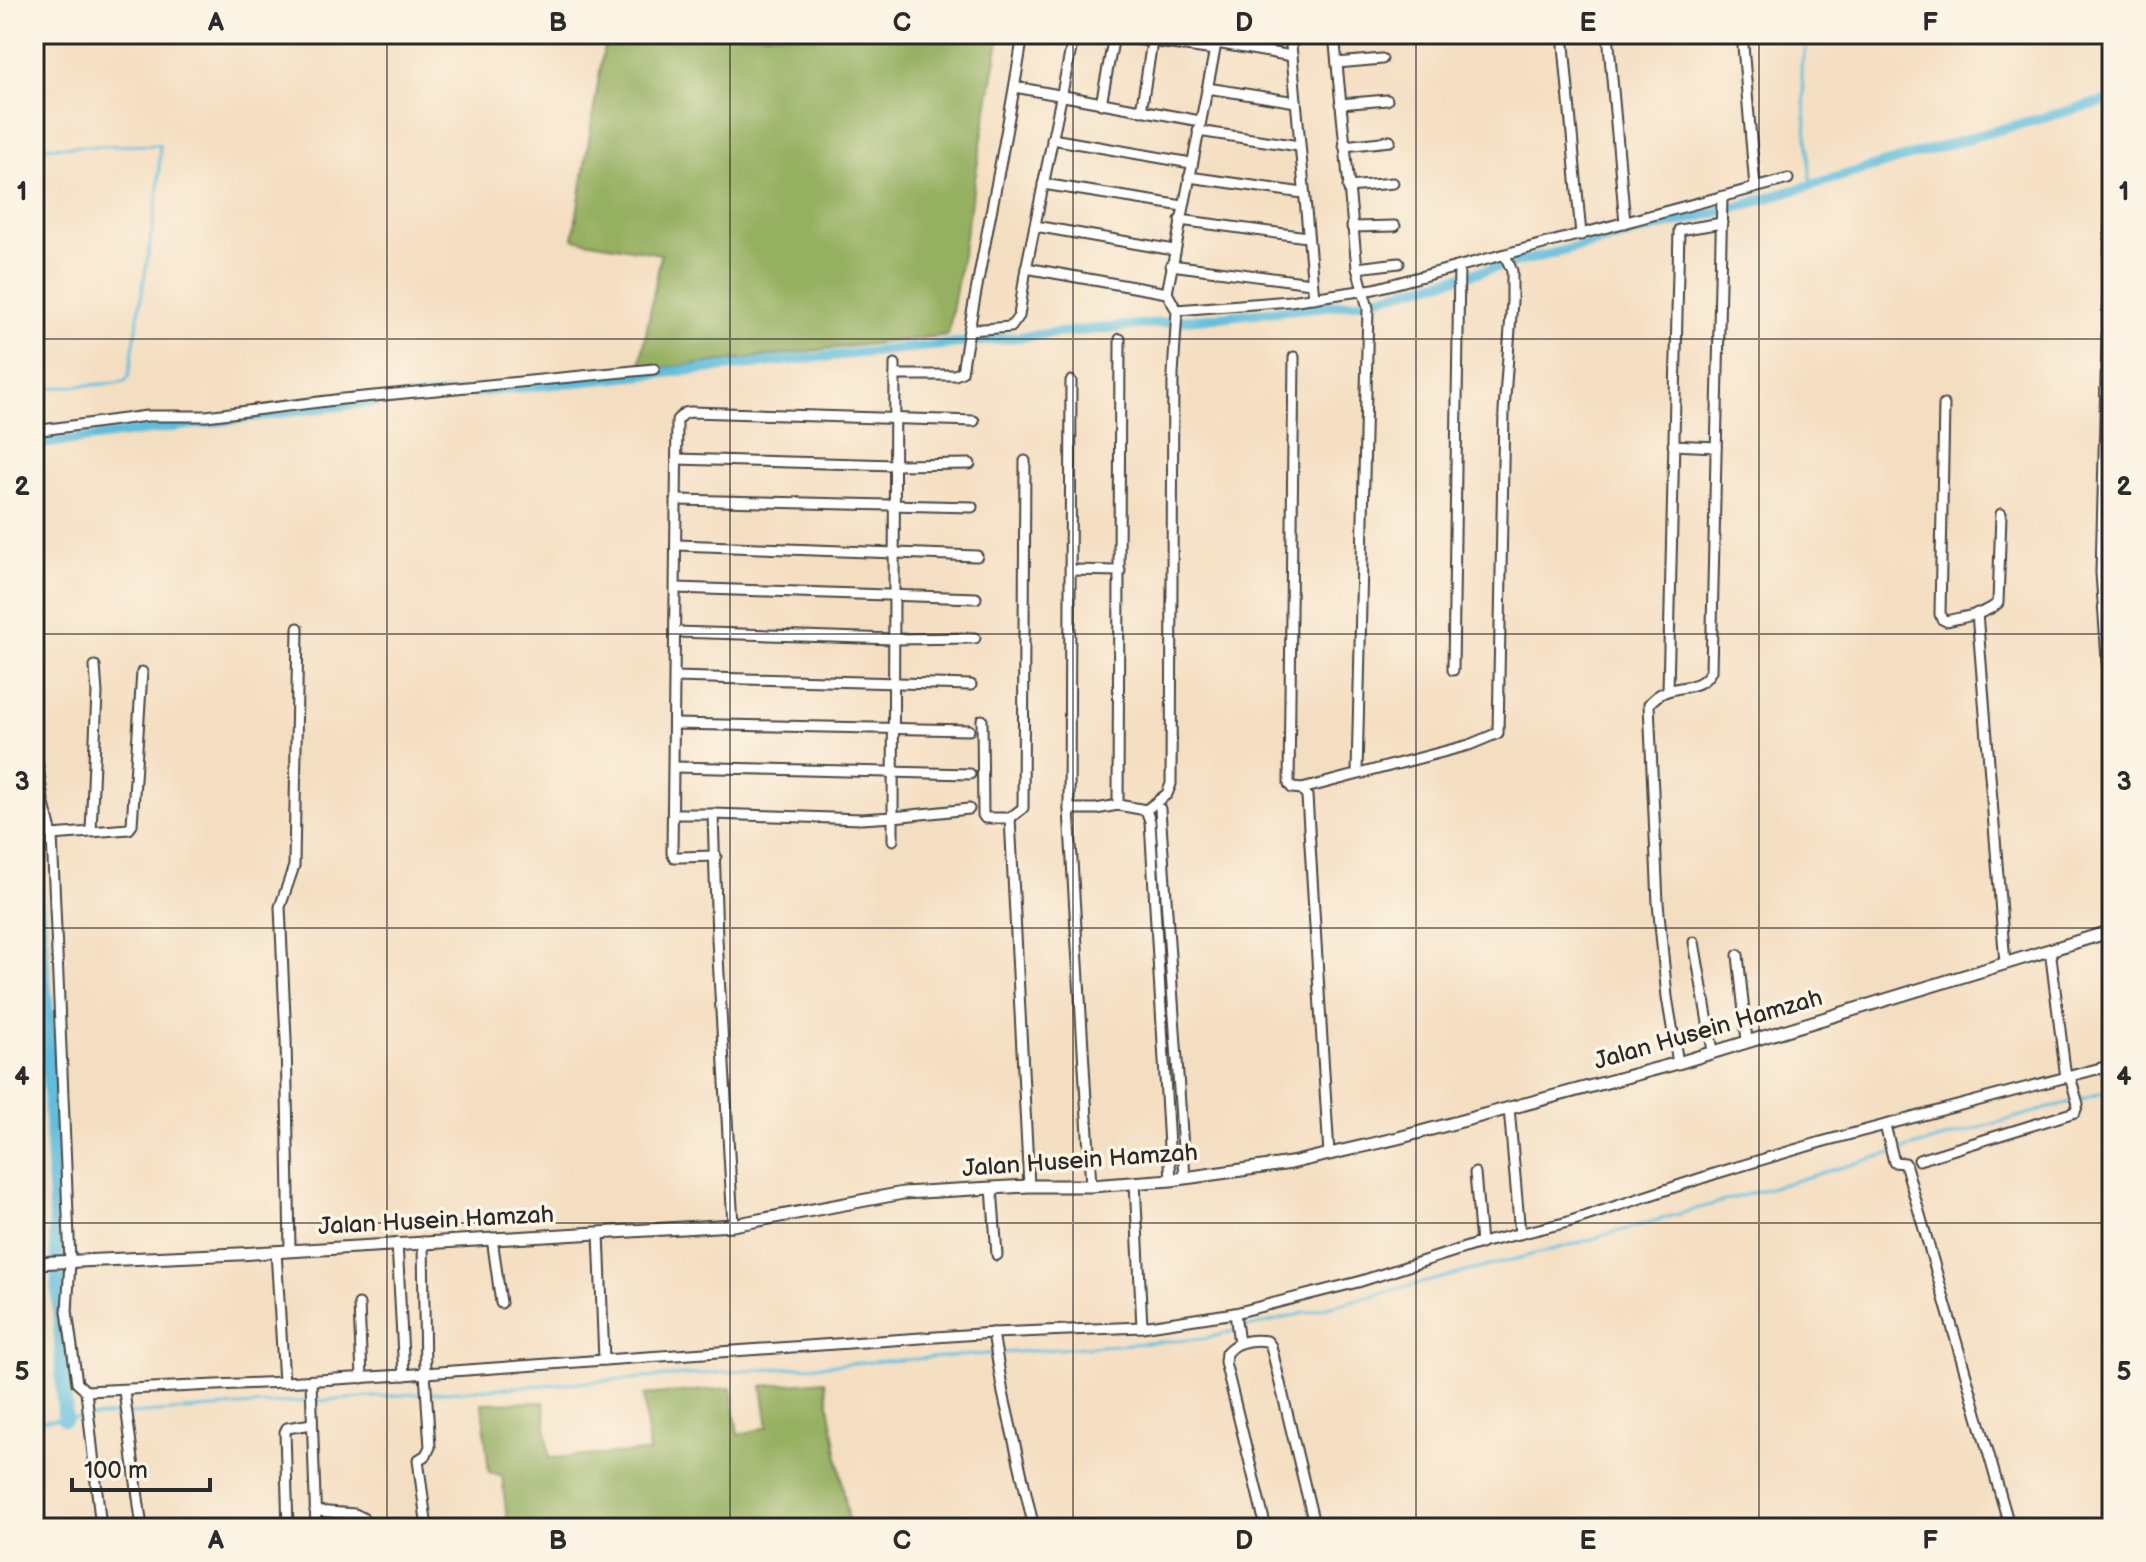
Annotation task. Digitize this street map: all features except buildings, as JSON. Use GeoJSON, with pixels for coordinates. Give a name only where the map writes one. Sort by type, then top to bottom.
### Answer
{"type":"FeatureCollection","features":[{"type":"Feature","properties":{"kind":"street"},"geometry":{"type":"LineString","coordinates":[[895,375],[955,375],[962,372],[1023,34]]}},
{"type":"Feature","properties":{"kind":"street"},"geometry":{"type":"LineString","coordinates":[[968,333],[1011,327],[1019,316],[1074,34]]}},
{"type":"Feature","properties":{"kind":"street"},"geometry":{"type":"LineString","coordinates":[[1101,34],[1152,42],[1216,42],[1292,56]]}},
{"type":"Feature","properties":{"kind":"street"},"geometry":{"type":"LineString","coordinates":[[1290,34],[1314,298]]}},
{"type":"Feature","properties":{"kind":"street"},"geometry":{"type":"LineString","coordinates":[[1334,34],[1357,268],[1368,308],[1357,773]]}},
{"type":"Feature","properties":{"kind":"street"},"geometry":{"type":"LineString","coordinates":[[1563,34],[1581,235]]}},
{"type":"Feature","properties":{"kind":"street"},"geometry":{"type":"LineString","coordinates":[[1608,34],[1625,223]]}},
{"type":"Feature","properties":{"kind":"street"},"geometry":{"type":"LineString","coordinates":[[1742,34],[1755,187]]}},
{"type":"Feature","properties":{"kind":"street"},"geometry":{"type":"LineString","coordinates":[[1101,104],[1114,36]]}},
{"type":"Feature","properties":{"kind":"street"},"geometry":{"type":"LineString","coordinates":[[1141,111],[1152,42]]}},
{"type":"Feature","properties":{"kind":"street"},"geometry":{"type":"LineString","coordinates":[[1069,809],[1118,805],[1146,810],[1167,794],[1171,784],[1173,374],[1177,311],[1167,293],[1216,42]]}},
{"type":"Feature","properties":{"kind":"street"},"geometry":{"type":"LineString","coordinates":[[1337,63],[1382,59]]}},
{"type":"Feature","properties":{"kind":"street"},"geometry":{"type":"LineString","coordinates":[[1015,87],[1299,146]]}},
{"type":"Feature","properties":{"kind":"street"},"geometry":{"type":"LineString","coordinates":[[1207,88],[1296,102]]}},
{"type":"Feature","properties":{"kind":"street"},"geometry":{"type":"LineString","coordinates":[[1340,104],[1387,100]]}},
{"type":"Feature","properties":{"kind":"street"},"geometry":{"type":"LineString","coordinates":[[1052,139],[1191,163]]}},
{"type":"Feature","properties":{"kind":"street"},"geometry":{"type":"LineString","coordinates":[[1344,146],[1390,141]]}},
{"type":"Feature","properties":{"kind":"street"},"geometry":{"type":"LineString","coordinates":[[2112,146],[2101,558],[2112,731]]}},
{"type":"Feature","properties":{"kind":"street"},"geometry":{"type":"LineString","coordinates":[[1189,177],[1303,193]]}},
{"type":"Feature","properties":{"kind":"street"},"geometry":{"type":"LineString","coordinates":[[1177,311],[1363,291],[1722,199],[1788,179]]}},
{"type":"Feature","properties":{"kind":"street"},"geometry":{"type":"LineString","coordinates":[[1348,187],[1393,183]]}},
{"type":"Feature","properties":{"kind":"street"},"geometry":{"type":"LineString","coordinates":[[1043,184],[1183,206]]}},
{"type":"Feature","properties":{"kind":"street"},"geometry":{"type":"LineString","coordinates":[[1678,1063],[1667,997],[1658,903],[1649,704],[1662,691],[1705,681],[1711,671],[1722,199]]}},
{"type":"Feature","properties":{"kind":"street"},"geometry":{"type":"LineString","coordinates":[[1180,220],[1307,237]]}},
{"type":"Feature","properties":{"kind":"street"},"geometry":{"type":"LineString","coordinates":[[1668,690],[1679,230],[1722,221]]}},
{"type":"Feature","properties":{"kind":"street"},"geometry":{"type":"LineString","coordinates":[[1035,226],[1174,250]]}},
{"type":"Feature","properties":{"kind":"street"},"geometry":{"type":"LineString","coordinates":[[1352,227],[1395,226]]}},
{"type":"Feature","properties":{"kind":"street"},"geometry":{"type":"LineString","coordinates":[[1294,357],[1289,784],[1292,788],[1302,789],[1469,745],[1493,736],[1500,728],[1504,411],[1512,271],[1505,255]]}},
{"type":"Feature","properties":{"kind":"street"},"geometry":{"type":"LineString","coordinates":[[1357,268],[1399,263]]}},
{"type":"Feature","properties":{"kind":"street"},"geometry":{"type":"LineString","coordinates":[[1171,265],[1311,283]]}},
{"type":"Feature","properties":{"kind":"street"},"geometry":{"type":"LineString","coordinates":[[1453,670],[1459,267]]}},
{"type":"Feature","properties":{"kind":"street"},"geometry":{"type":"LineString","coordinates":[[1026,268],[1167,293]]}},
{"type":"Feature","properties":{"kind":"street"},"geometry":{"type":"LineString","coordinates":[[1118,805],[1120,339]]}},
{"type":"Feature","properties":{"kind":"street"},"geometry":{"type":"LineString","coordinates":[[893,840],[895,364]]}},
{"type":"Feature","properties":{"kind":"street"},"geometry":{"type":"LineString","coordinates":[[34,431],[147,416],[206,416],[343,399],[654,369]]}},
{"type":"Feature","properties":{"kind":"street"},"geometry":{"type":"LineString","coordinates":[[1071,381],[1069,809],[1091,1186]]}},
{"type":"Feature","properties":{"kind":"street"},"geometry":{"type":"LineString","coordinates":[[1944,405],[1940,614],[1946,621],[1977,613],[1998,603],[2001,514]]}},
{"type":"Feature","properties":{"kind":"street"},"geometry":{"type":"LineString","coordinates":[[716,856],[674,857],[672,853],[677,420],[685,413],[974,421]]}},
{"type":"Feature","properties":{"kind":"street"},"geometry":{"type":"LineString","coordinates":[[1673,445],[1716,447]]}},
{"type":"Feature","properties":{"kind":"street"},"geometry":{"type":"LineString","coordinates":[[677,459],[970,464]]}},
{"type":"Feature","properties":{"kind":"street"},"geometry":{"type":"LineString","coordinates":[[982,720],[983,815],[985,818],[1010,818],[1023,808],[1025,461]]}},
{"type":"Feature","properties":{"kind":"street"},"geometry":{"type":"LineString","coordinates":[[677,500],[972,507]]}},
{"type":"Feature","properties":{"kind":"street"},"geometry":{"type":"LineString","coordinates":[[677,545],[977,556]]}},
{"type":"Feature","properties":{"kind":"street"},"geometry":{"type":"LineString","coordinates":[[1071,570],[1120,571]]}},
{"type":"Feature","properties":{"kind":"street"},"geometry":{"type":"LineString","coordinates":[[676,588],[976,598]]}},
{"type":"Feature","properties":{"kind":"street"},"geometry":{"type":"LineString","coordinates":[[1977,613],[2005,963]]}},
{"type":"Feature","properties":{"kind":"street"},"geometry":{"type":"LineString","coordinates":[[290,1250],[280,907],[294,866],[298,628]]}},
{"type":"Feature","properties":{"kind":"street"},"geometry":{"type":"LineString","coordinates":[[676,632],[894,639],[975,638]]}},
{"type":"Feature","properties":{"kind":"street"},"geometry":{"type":"LineString","coordinates":[[91,831],[97,693],[95,666]]}},
{"type":"Feature","properties":{"kind":"street"},"geometry":{"type":"LineString","coordinates":[[52,835],[129,829],[132,825],[142,672]]}},
{"type":"Feature","properties":{"kind":"street"},"geometry":{"type":"LineString","coordinates":[[675,677],[971,685]]}},
{"type":"Feature","properties":{"kind":"street"},"geometry":{"type":"LineString","coordinates":[[674,724],[969,730]]}},
{"type":"Feature","properties":{"kind":"street"},"geometry":{"type":"LineString","coordinates":[[34,740],[52,835],[67,1311],[77,1383],[87,1395],[101,1528]]}},
{"type":"Feature","properties":{"kind":"street"},"geometry":{"type":"LineString","coordinates":[[674,767],[970,774]]}},
{"type":"Feature","properties":{"kind":"street"},"geometry":{"type":"LineString","coordinates":[[1302,789],[1307,796],[1329,1154]]}},
{"type":"Feature","properties":{"kind":"street"},"geometry":{"type":"LineString","coordinates":[[673,814],[861,819],[969,809]]}},
{"type":"Feature","properties":{"kind":"street"},"geometry":{"type":"LineString","coordinates":[[1160,809],[1185,1178]]}},
{"type":"Feature","properties":{"kind":"street"},"geometry":{"type":"LineString","coordinates":[[1146,810],[1151,838],[1171,1180]]}},
{"type":"Feature","properties":{"kind":"street"},"geometry":{"type":"LineString","coordinates":[[713,814],[733,1225]]}},
{"type":"Feature","properties":{"kind":"street"},"geometry":{"type":"LineString","coordinates":[[1010,818],[1029,1186]]}},
{"type":"Feature","properties":{"kind":"street"},"geometry":{"type":"LineString","coordinates":[[1151,838],[1163,838]]}},
{"type":"Feature","properties":{"kind":"street","name":"Jalan Husein Hamzah"},"geometry":{"type":"LineString","coordinates":[[37,1262],[733,1225],[903,1193],[1091,1186],[1185,1178],[1329,1154],[1678,1063],[2112,931]]}},
{"type":"Feature","properties":{"kind":"street"},"geometry":{"type":"LineString","coordinates":[[1694,942],[1713,1051]]}},
{"type":"Feature","properties":{"kind":"street"},"geometry":{"type":"LineString","coordinates":[[1919,1160],[2075,1112],[2078,1104],[2069,1079],[2050,949]]}},
{"type":"Feature","properties":{"kind":"street"},"geometry":{"type":"LineString","coordinates":[[1738,955],[1747,1041]]}},
{"type":"Feature","properties":{"kind":"street"},"geometry":{"type":"LineString","coordinates":[[87,1395],[284,1382],[311,1384],[604,1360],[1142,1327],[1235,1315],[1568,1222],[1714,1174],[1886,1130],[2112,1065]]}},
{"type":"Feature","properties":{"kind":"street"},"geometry":{"type":"LineString","coordinates":[[1164,1071],[1177,1070]]}},
{"type":"Feature","properties":{"kind":"street"},"geometry":{"type":"LineString","coordinates":[[1509,1108],[1520,1234]]}},
{"type":"Feature","properties":{"kind":"street"},"geometry":{"type":"LineString","coordinates":[[1886,1130],[1894,1162],[1905,1163],[2010,1528]]}},
{"type":"Feature","properties":{"kind":"street"},"geometry":{"type":"LineString","coordinates":[[1475,1173],[1481,1244]]}},
{"type":"Feature","properties":{"kind":"street"},"geometry":{"type":"LineString","coordinates":[[1135,1182],[1142,1327]]}},
{"type":"Feature","properties":{"kind":"street"},"geometry":{"type":"LineString","coordinates":[[992,1188],[997,1255]]}},
{"type":"Feature","properties":{"kind":"street"},"geometry":{"type":"LineString","coordinates":[[599,1233],[604,1360]]}},
{"type":"Feature","properties":{"kind":"street"},"geometry":{"type":"LineString","coordinates":[[492,1238],[501,1303]]}},
{"type":"Feature","properties":{"kind":"street"},"geometry":{"type":"LineString","coordinates":[[423,1242],[424,1352],[430,1447],[426,1455],[418,1460],[427,1528]]}},
{"type":"Feature","properties":{"kind":"street"},"geometry":{"type":"LineString","coordinates":[[397,1243],[404,1375]]}},
{"type":"Feature","properties":{"kind":"street"},"geometry":{"type":"LineString","coordinates":[[276,1251],[284,1382]]}},
{"type":"Feature","properties":{"kind":"street"},"geometry":{"type":"LineString","coordinates":[[359,1304],[362,1378]]}},
{"type":"Feature","properties":{"kind":"street"},"geometry":{"type":"LineString","coordinates":[[1235,1315],[1239,1340]]}},
{"type":"Feature","properties":{"kind":"street"},"geometry":{"type":"LineString","coordinates":[[994,1336],[1003,1393],[1034,1528]]}},
{"type":"Feature","properties":{"kind":"street"},"geometry":{"type":"LineString","coordinates":[[1266,1528],[1225,1362],[1226,1353],[1239,1340],[1262,1340],[1271,1346],[1315,1528]]}},
{"type":"Feature","properties":{"kind":"street"},"geometry":{"type":"LineString","coordinates":[[404,1352],[424,1352]]}},
{"type":"Feature","properties":{"kind":"street"},"geometry":{"type":"LineString","coordinates":[[311,1384],[316,1528]]}},
{"type":"Feature","properties":{"kind":"street"},"geometry":{"type":"LineString","coordinates":[[124,1394],[142,1528]]}},
{"type":"Feature","properties":{"kind":"street"},"geometry":{"type":"LineString","coordinates":[[288,1528],[285,1432],[287,1428],[312,1424]]}},
{"type":"Feature","properties":{"kind":"street"},"geometry":{"type":"LineString","coordinates":[[315,1511],[355,1514],[363,1518],[366,1528]]}},
{"type":"Feature","properties":{"kind":"green space"},"geometry":{"type":"Polygon","coordinates":[[[606,34],[1000,34],[948,335],[639,371],[661,254],[573,239],[606,34]]]}},
{"type":"Feature","properties":{"kind":"green space"},"geometry":{"type":"Polygon","coordinates":[[[825,1381],[850,1528],[508,1528],[502,1475],[489,1473],[482,1403],[544,1402],[549,1458],[649,1452],[644,1395],[731,1388],[738,1435],[768,1427],[762,1386],[825,1381]]]}},
{"type":"Feature","properties":{"kind":"waterway"},"geometry":{"type":"LineString","coordinates":[[1805,34],[1807,45],[1801,65],[1811,185]]}},
{"type":"Feature","properties":{"kind":"waterway"},"geometry":{"type":"LineString","coordinates":[[34,445],[328,407],[1355,303],[1734,208],[2112,99]]}},
{"type":"Feature","properties":{"kind":"waterway"},"geometry":{"type":"LineString","coordinates":[[34,147],[160,145],[158,192],[129,375],[125,381],[116,383],[34,389]]}},
{"type":"Feature","properties":{"kind":"waterway"},"geometry":{"type":"LineString","coordinates":[[34,869],[49,1053],[65,1418]]}},
{"type":"Feature","properties":{"kind":"waterway"},"geometry":{"type":"LineString","coordinates":[[316,1401],[1202,1339],[1567,1246],[2112,1090]]}},
{"type":"Feature","properties":{"kind":"waterway"},"geometry":{"type":"LineString","coordinates":[[34,1421],[308,1401]]}}]}
